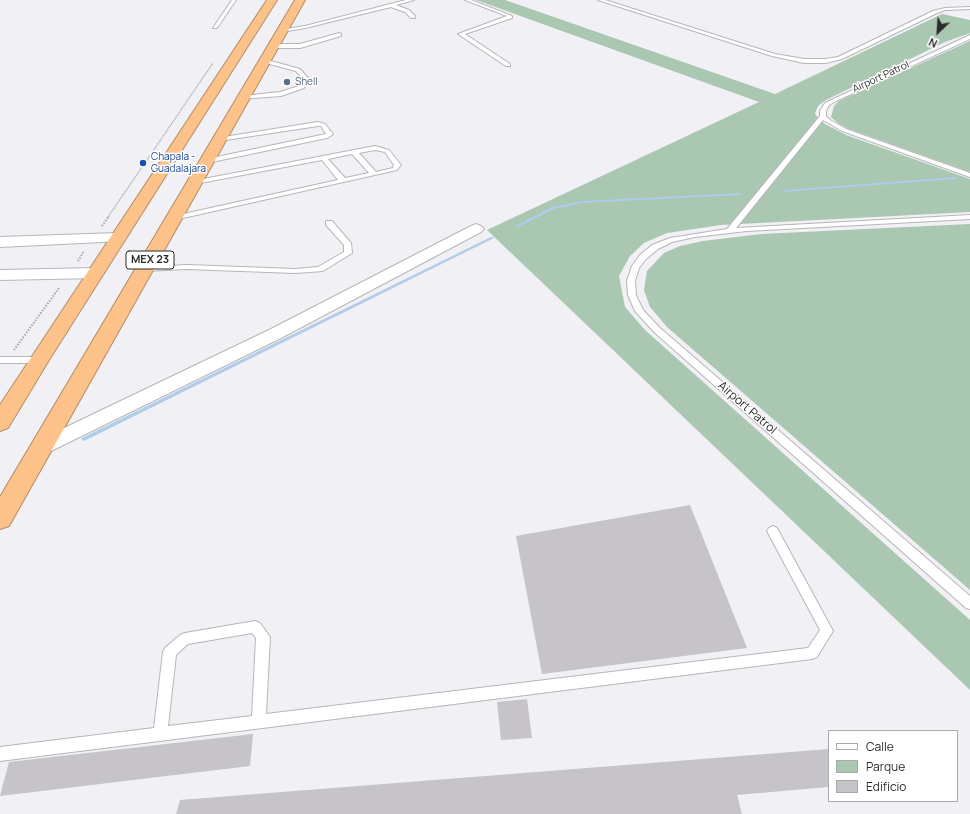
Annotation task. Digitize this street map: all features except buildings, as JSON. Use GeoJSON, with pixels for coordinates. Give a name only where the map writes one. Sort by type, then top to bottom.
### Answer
{"type":"FeatureCollection","features":[{"type":"Feature","properties":{"kind":"highway","name":"MEX 23"},"geometry":{"type":"LineString","coordinates":[[0,422],[271,0]]}},
{"type":"Feature","properties":{"kind":"highway","name":"MEX 23"},"geometry":{"type":"LineString","coordinates":[[0,519],[300,0]]}},
{"type":"Feature","properties":{"kind":"street"},"geometry":{"type":"LineString","coordinates":[[42,447],[275,334],[476,229]]}},
{"type":"Feature","properties":{"kind":"street"},"geometry":{"type":"LineString","coordinates":[[0,242],[118,238]]}},
{"type":"Feature","properties":{"kind":"street"},"geometry":{"type":"LineString","coordinates":[[0,275],[96,273]]}},
{"type":"Feature","properties":{"kind":"lane"},"geometry":{"type":"LineString","coordinates":[[215,27],[234,0]]}},
{"type":"Feature","properties":{"kind":"lane"},"geometry":{"type":"LineString","coordinates":[[282,30],[305,27],[412,0]]}},
{"type":"Feature","properties":{"kind":"lane"},"geometry":{"type":"LineString","coordinates":[[467,0],[510,16],[461,34],[508,65]]}},
{"type":"Feature","properties":{"kind":"lane"},"geometry":{"type":"LineString","coordinates":[[600,0],[774,55],[804,61],[825,61],[840,58],[935,12],[944,9],[970,8]]}},
{"type":"Feature","properties":{"kind":"lane"},"geometry":{"type":"LineString","coordinates":[[391,5],[407,11],[413,17]]}},
{"type":"Feature","properties":{"kind":"lane"},"geometry":{"type":"LineString","coordinates":[[269,53],[339,35]]}},
{"type":"Feature","properties":{"kind":"lane","name":"Airport Patrol"},"geometry":{"type":"LineString","coordinates":[[730,230],[823,116],[825,107],[834,100],[954,43],[970,37]]}},
{"type":"Feature","properties":{"kind":"lane"},"geometry":{"type":"LineString","coordinates":[[243,98],[281,94],[302,87],[306,78],[298,70],[269,53]]}},
{"type":"Feature","properties":{"kind":"lane"},"geometry":{"type":"LineString","coordinates":[[823,116],[828,121],[844,130],[970,175]]}},
{"type":"Feature","properties":{"kind":"lane"},"geometry":{"type":"LineString","coordinates":[[207,161],[253,143],[318,124],[323,125],[330,134],[327,136],[253,143],[219,140]]}},
{"type":"Feature","properties":{"kind":"lane"},"geometry":{"type":"LineString","coordinates":[[174,218],[374,174],[395,169],[398,165],[387,151],[374,148],[195,182]]}},
{"type":"Feature","properties":{"kind":"lane"},"geometry":{"type":"LineString","coordinates":[[354,152],[374,174]]}},
{"type":"Feature","properties":{"kind":"lane"},"geometry":{"type":"LineString","coordinates":[[324,158],[343,181]]}},
{"type":"Feature","properties":{"kind":"lane","name":"Airport Patrol"},"geometry":{"type":"LineString","coordinates":[[970,218],[730,230],[695,235],[670,240],[655,248],[644,257],[635,268],[631,281],[632,295],[639,310],[657,330],[970,604]]}},
{"type":"Feature","properties":{"kind":"lane"},"geometry":{"type":"LineString","coordinates":[[145,269],[187,267],[295,271],[320,269],[348,253],[348,245],[329,223]]}},
{"type":"Feature","properties":{"kind":"lane"},"geometry":{"type":"LineString","coordinates":[[3,360],[39,360]]}},
{"type":"Feature","properties":{"kind":"lane"},"geometry":{"type":"LineString","coordinates":[[0,754],[812,653],[827,631],[773,531]]}},
{"type":"Feature","properties":{"kind":"lane"},"geometry":{"type":"LineString","coordinates":[[160,734],[170,652],[185,639],[255,628],[262,637],[259,722]]}},
{"type":"Feature","properties":{"kind":"path"},"geometry":{"type":"LineString","coordinates":[[3,360],[70,273],[196,86],[214,63]]}},
{"type":"Feature","properties":{"kind":"green space"},"geometry":{"type":"Polygon","coordinates":[[[476,0],[505,0],[775,94],[942,14],[970,20],[970,33],[945,42],[826,100],[818,106],[815,113],[818,119],[825,124],[846,135],[970,179],[970,212],[721,225],[667,233],[644,243],[630,256],[619,276],[625,307],[645,330],[970,620],[970,690],[487,230],[759,102],[476,0]]]}},
{"type":"Feature","properties":{"kind":"green space"},"geometry":{"type":"Polygon","coordinates":[[[970,41],[970,172],[849,129],[839,124],[831,117],[834,106],[839,101],[970,41]]]}},
{"type":"Feature","properties":{"kind":"green space"},"geometry":{"type":"Polygon","coordinates":[[[970,224],[970,590],[667,327],[650,307],[644,290],[647,271],[664,253],[680,246],[703,241],[761,234],[970,224]]]}},
{"type":"Feature","properties":{"kind":"waterway"},"geometry":{"type":"LineString","coordinates":[[784,191],[955,178]]}},
{"type":"Feature","properties":{"kind":"waterway"},"geometry":{"type":"LineString","coordinates":[[517,226],[553,208],[582,202],[740,194]]}},
{"type":"Feature","properties":{"kind":"waterway"},"geometry":{"type":"LineString","coordinates":[[84,439],[492,238]]}},
{"type":"Feature","properties":{"kind":"place","name":"Shell"},"geometry":{"type":"Point","coordinates":[287,82]}},
{"type":"Feature","properties":{"kind":"place","name":"Chapala - Guadalajara"},"geometry":{"type":"Point","coordinates":[143,163]}}]}
